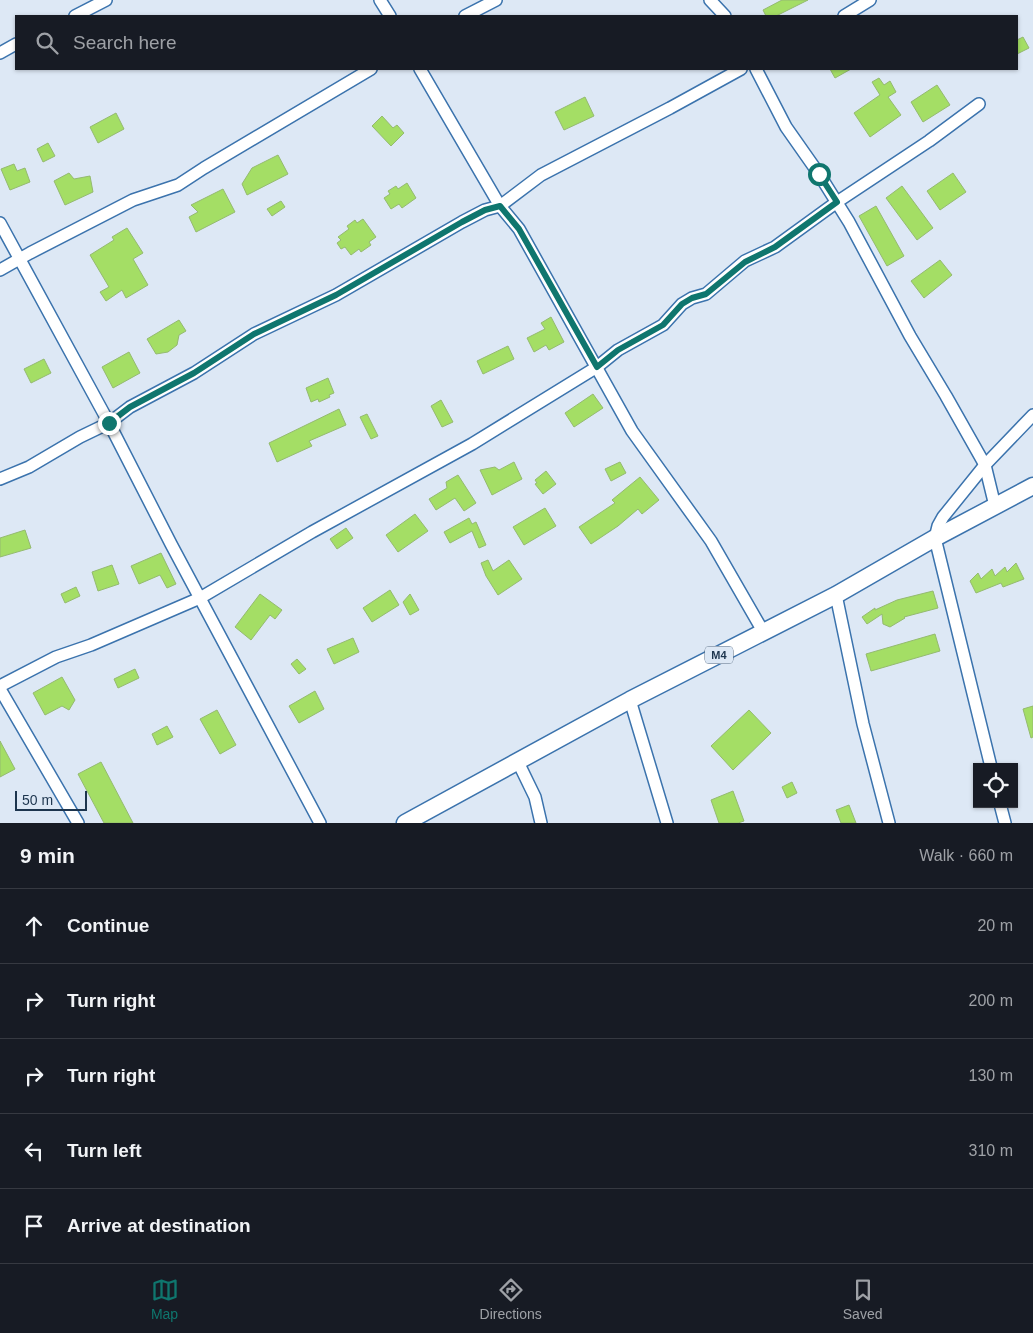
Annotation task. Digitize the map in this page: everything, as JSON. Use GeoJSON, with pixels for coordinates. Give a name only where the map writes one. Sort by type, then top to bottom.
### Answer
{"type":"FeatureCollection","features":[{"type":"Feature","properties":{"kind":"main road","name":"M4"},"geometry":{"type":"LineString","coordinates":[[405,823],[630,700],[836,595],[935,538],[1033,486]]}},
{"type":"Feature","properties":{"kind":"street"},"geometry":{"type":"LineString","coordinates":[[77,15],[106,0]]}},
{"type":"Feature","properties":{"kind":"street"},"geometry":{"type":"LineString","coordinates":[[380,0],[389,15]]}},
{"type":"Feature","properties":{"kind":"street"},"geometry":{"type":"LineString","coordinates":[[467,15],[496,0]]}},
{"type":"Feature","properties":{"kind":"street"},"geometry":{"type":"LineString","coordinates":[[710,0],[724,15]]}},
{"type":"Feature","properties":{"kind":"street"},"geometry":{"type":"LineString","coordinates":[[846,15],[870,0]]}},
{"type":"Feature","properties":{"kind":"street"},"geometry":{"type":"LineString","coordinates":[[0,53],[15,45]]}},
{"type":"Feature","properties":{"kind":"street"},"geometry":{"type":"LineString","coordinates":[[0,270],[132,200],[186,180],[369,70]]}},
{"type":"Feature","properties":{"kind":"street"},"geometry":{"type":"LineString","coordinates":[[421,70],[500,206],[519,229],[632,431],[711,541],[764,633]]}},
{"type":"Feature","properties":{"kind":"street"},"geometry":{"type":"LineString","coordinates":[[0,479],[29,466],[109,423],[130,407],[194,373],[254,334],[336,295],[462,222],[485,210],[500,206],[509,201],[540,175],[670,108],[738,70]]}},
{"type":"Feature","properties":{"kind":"street"},"geometry":{"type":"LineString","coordinates":[[757,70],[786,127],[837,202],[910,336],[985,465],[995,506]]}},
{"type":"Feature","properties":{"kind":"street"},"geometry":{"type":"LineString","coordinates":[[78,823],[0,688],[56,657],[91,645],[200,598],[312,532],[472,444],[597,367],[618,350],[663,325],[682,304],[692,298],[706,294],[745,262],[775,247],[837,202],[921,147],[979,104]]}},
{"type":"Feature","properties":{"kind":"street"},"geometry":{"type":"LineString","coordinates":[[0,223],[109,423],[320,823]]}},
{"type":"Feature","properties":{"kind":"street"},"geometry":{"type":"LineString","coordinates":[[990,763],[935,538],[943,517],[985,465],[1033,415]]}},
{"type":"Feature","properties":{"kind":"street"},"geometry":{"type":"LineString","coordinates":[[836,595],[863,724],[889,823]]}},
{"type":"Feature","properties":{"kind":"street"},"geometry":{"type":"LineString","coordinates":[[630,700],[668,823]]}},
{"type":"Feature","properties":{"kind":"street"},"geometry":{"type":"LineString","coordinates":[[518,762],[535,797],[541,823]]}},
{"type":"Feature","properties":{"kind":"street"},"geometry":{"type":"LineString","coordinates":[[1001,808],[1005,823]]}},
{"type":"Feature","properties":{"kind":"building"},"geometry":{"type":"Polygon","coordinates":[[[782,0],[808,0],[778,15],[766,15],[763,10],[782,0]]]}},
{"type":"Feature","properties":{"kind":"building"},"geometry":{"type":"Polygon","coordinates":[[[1023,37],[1029,48],[1018,54],[1018,40],[1023,37]]]}},
{"type":"Feature","properties":{"kind":"building"},"geometry":{"type":"Polygon","coordinates":[[[831,70],[849,70],[835,78],[831,70]]]}},
{"type":"Feature","properties":{"kind":"building"},"geometry":{"type":"Polygon","coordinates":[[[879,78],[884,85],[890,81],[896,92],[888,97],[901,115],[870,137],[854,113],[880,95],[872,82],[879,78]]]}},
{"type":"Feature","properties":{"kind":"building"},"geometry":{"type":"Polygon","coordinates":[[[937,85],[950,105],[923,122],[911,102],[937,85]]]}},
{"type":"Feature","properties":{"kind":"building"},"geometry":{"type":"Polygon","coordinates":[[[585,97],[594,116],[564,130],[555,112],[585,97]]]}},
{"type":"Feature","properties":{"kind":"building"},"geometry":{"type":"Polygon","coordinates":[[[116,113],[124,129],[98,143],[90,127],[116,113]]]}},
{"type":"Feature","properties":{"kind":"building"},"geometry":{"type":"Polygon","coordinates":[[[382,116],[393,128],[397,125],[404,133],[391,146],[372,126],[382,116]]]}},
{"type":"Feature","properties":{"kind":"building"},"geometry":{"type":"Polygon","coordinates":[[[48,143],[55,156],[43,162],[37,149],[48,143]]]}},
{"type":"Feature","properties":{"kind":"building"},"geometry":{"type":"Polygon","coordinates":[[[278,155],[288,174],[247,195],[242,184],[252,168],[278,155]]]}},
{"type":"Feature","properties":{"kind":"building"},"geometry":{"type":"Polygon","coordinates":[[[14,164],[17,171],[25,168],[30,182],[10,190],[1,169],[14,164]]]}},
{"type":"Feature","properties":{"kind":"building"},"geometry":{"type":"Polygon","coordinates":[[[69,173],[74,179],[90,176],[93,192],[65,205],[54,181],[69,173]]]}},
{"type":"Feature","properties":{"kind":"building"},"geometry":{"type":"Polygon","coordinates":[[[953,173],[966,192],[940,210],[927,191],[953,173]]]}},
{"type":"Feature","properties":{"kind":"building"},"geometry":{"type":"Polygon","coordinates":[[[407,183],[416,198],[402,208],[399,204],[391,209],[384,198],[390,194],[388,191],[396,186],[398,189],[407,183]]]}},
{"type":"Feature","properties":{"kind":"building"},"geometry":{"type":"Polygon","coordinates":[[[902,186],[933,228],[917,240],[886,198],[902,186]]]}},
{"type":"Feature","properties":{"kind":"building"},"geometry":{"type":"Polygon","coordinates":[[[223,189],[235,212],[196,232],[189,217],[198,212],[191,205],[223,189]]]}},
{"type":"Feature","properties":{"kind":"building"},"geometry":{"type":"Polygon","coordinates":[[[281,201],[285,207],[272,216],[267,209],[281,201]]]}},
{"type":"Feature","properties":{"kind":"building"},"geometry":{"type":"Polygon","coordinates":[[[876,206],[904,256],[887,266],[859,216],[876,206]]]}},
{"type":"Feature","properties":{"kind":"building"},"geometry":{"type":"Polygon","coordinates":[[[363,219],[376,237],[369,242],[371,245],[361,252],[359,249],[351,255],[345,247],[341,249],[337,243],[341,240],[338,237],[349,229],[347,226],[355,220],[357,223],[363,219]]]}},
{"type":"Feature","properties":{"kind":"building"},"geometry":{"type":"Polygon","coordinates":[[[127,228],[143,253],[133,259],[148,285],[126,298],[122,290],[106,301],[100,292],[109,287],[90,255],[114,240],[112,237],[127,228]]]}},
{"type":"Feature","properties":{"kind":"building"},"geometry":{"type":"Polygon","coordinates":[[[940,260],[952,275],[924,298],[911,281],[940,260]]]}},
{"type":"Feature","properties":{"kind":"building"},"geometry":{"type":"Polygon","coordinates":[[[551,317],[564,342],[549,350],[546,345],[534,352],[527,338],[545,329],[541,323],[551,317]]]}},
{"type":"Feature","properties":{"kind":"building"},"geometry":{"type":"Polygon","coordinates":[[[179,320],[186,331],[179,335],[177,345],[168,352],[156,354],[147,339],[179,320]]]}},
{"type":"Feature","properties":{"kind":"building"},"geometry":{"type":"Polygon","coordinates":[[[508,346],[514,359],[483,374],[477,361],[508,346]]]}},
{"type":"Feature","properties":{"kind":"building"},"geometry":{"type":"Polygon","coordinates":[[[129,352],[140,373],[113,388],[102,367],[129,352]]]}},
{"type":"Feature","properties":{"kind":"building"},"geometry":{"type":"Polygon","coordinates":[[[44,359],[51,373],[31,383],[24,369],[44,359]]]}},
{"type":"Feature","properties":{"kind":"building"},"geometry":{"type":"Polygon","coordinates":[[[328,378],[334,393],[319,402],[318,399],[311,402],[306,388],[328,378]]]}},
{"type":"Feature","properties":{"kind":"building"},"geometry":{"type":"Polygon","coordinates":[[[593,394],[603,408],[574,427],[565,413],[593,394]]]}},
{"type":"Feature","properties":{"kind":"building"},"geometry":{"type":"Polygon","coordinates":[[[441,400],[453,422],[442,427],[431,406],[441,400]]]}},
{"type":"Feature","properties":{"kind":"building"},"geometry":{"type":"Polygon","coordinates":[[[339,409],[346,425],[309,441],[312,446],[277,462],[269,443],[339,409]]]}},
{"type":"Feature","properties":{"kind":"building"},"geometry":{"type":"Polygon","coordinates":[[[367,414],[378,436],[371,439],[360,417],[367,414]]]}},
{"type":"Feature","properties":{"kind":"building"},"geometry":{"type":"Polygon","coordinates":[[[514,462],[522,479],[492,495],[480,470],[495,467],[499,470],[514,462]]]}},
{"type":"Feature","properties":{"kind":"building"},"geometry":{"type":"Polygon","coordinates":[[[620,462],[626,473],[611,481],[605,469],[620,462]]]}},
{"type":"Feature","properties":{"kind":"building"},"geometry":{"type":"Polygon","coordinates":[[[546,471],[556,484],[543,494],[535,484],[537,483],[535,480],[546,471]]]}},
{"type":"Feature","properties":{"kind":"building"},"geometry":{"type":"Polygon","coordinates":[[[458,475],[476,503],[464,511],[455,498],[436,510],[429,499],[447,488],[446,482],[458,475]]]}},
{"type":"Feature","properties":{"kind":"building"},"geometry":{"type":"Polygon","coordinates":[[[640,477],[659,500],[642,514],[638,509],[618,526],[591,544],[579,527],[615,503],[612,500],[640,477]]]}},
{"type":"Feature","properties":{"kind":"building"},"geometry":{"type":"Polygon","coordinates":[[[545,508],[556,526],[524,545],[513,527],[545,508]]]}},
{"type":"Feature","properties":{"kind":"building"},"geometry":{"type":"Polygon","coordinates":[[[415,514],[428,531],[398,552],[386,535],[415,514]]]}},
{"type":"Feature","properties":{"kind":"building"},"geometry":{"type":"Polygon","coordinates":[[[469,518],[472,524],[476,522],[486,545],[479,548],[472,531],[450,543],[444,532],[469,518]]]}},
{"type":"Feature","properties":{"kind":"building"},"geometry":{"type":"Polygon","coordinates":[[[346,528],[353,538],[337,549],[330,539],[346,528]]]}},
{"type":"Feature","properties":{"kind":"building"},"geometry":{"type":"Polygon","coordinates":[[[25,530],[31,548],[0,557],[0,538],[25,530]]]}},
{"type":"Feature","properties":{"kind":"building"},"geometry":{"type":"Polygon","coordinates":[[[161,553],[176,584],[167,588],[160,575],[139,584],[131,566],[161,553]]]}},
{"type":"Feature","properties":{"kind":"building"},"geometry":{"type":"Polygon","coordinates":[[[488,560],[493,571],[509,560],[522,579],[498,595],[486,576],[481,563],[488,560]]]}},
{"type":"Feature","properties":{"kind":"building"},"geometry":{"type":"Polygon","coordinates":[[[1016,563],[1024,579],[1003,587],[1001,583],[976,593],[970,581],[978,573],[981,579],[992,569],[995,576],[1005,567],[1007,572],[1016,563]]]}},
{"type":"Feature","properties":{"kind":"building"},"geometry":{"type":"Polygon","coordinates":[[[112,565],[119,584],[98,591],[92,572],[112,565]]]}},
{"type":"Feature","properties":{"kind":"building"},"geometry":{"type":"Polygon","coordinates":[[[76,587],[80,596],[65,603],[61,594],[76,587]]]}},
{"type":"Feature","properties":{"kind":"building"},"geometry":{"type":"Polygon","coordinates":[[[390,590],[399,605],[372,622],[363,608],[390,590]]]}},
{"type":"Feature","properties":{"kind":"building"},"geometry":{"type":"Polygon","coordinates":[[[933,591],[938,608],[904,617],[890,627],[883,624],[882,614],[867,624],[862,617],[875,608],[875,610],[897,600],[933,591]]]}},
{"type":"Feature","properties":{"kind":"building"},"geometry":{"type":"Polygon","coordinates":[[[260,594],[282,610],[275,619],[270,615],[251,640],[235,627],[260,594]]]}},
{"type":"Feature","properties":{"kind":"building"},"geometry":{"type":"Polygon","coordinates":[[[410,594],[419,610],[410,615],[403,602],[410,594]]]}},
{"type":"Feature","properties":{"kind":"building"},"geometry":{"type":"Polygon","coordinates":[[[935,634],[940,651],[871,671],[866,654],[935,634]]]}},
{"type":"Feature","properties":{"kind":"building"},"geometry":{"type":"Polygon","coordinates":[[[353,638],[359,652],[334,664],[327,649],[353,638]]]}},
{"type":"Feature","properties":{"kind":"building"},"geometry":{"type":"Polygon","coordinates":[[[297,659],[306,669],[299,674],[291,664],[297,659]]]}},
{"type":"Feature","properties":{"kind":"building"},"geometry":{"type":"Polygon","coordinates":[[[135,669],[139,678],[118,688],[114,679],[135,669]]]}},
{"type":"Feature","properties":{"kind":"building"},"geometry":{"type":"Polygon","coordinates":[[[62,677],[75,700],[69,710],[62,706],[45,715],[33,693],[62,677]]]}},
{"type":"Feature","properties":{"kind":"building"},"geometry":{"type":"Polygon","coordinates":[[[315,691],[324,709],[299,723],[289,706],[315,691]]]}},
{"type":"Feature","properties":{"kind":"building"},"geometry":{"type":"Polygon","coordinates":[[[1033,706],[1033,737],[1031,738],[1023,709],[1033,706]]]}},
{"type":"Feature","properties":{"kind":"building"},"geometry":{"type":"Polygon","coordinates":[[[217,710],[236,745],[220,754],[200,719],[217,710]]]}},
{"type":"Feature","properties":{"kind":"building"},"geometry":{"type":"Polygon","coordinates":[[[749,710],[771,733],[733,770],[711,746],[749,710]]]}},
{"type":"Feature","properties":{"kind":"building"},"geometry":{"type":"Polygon","coordinates":[[[167,726],[173,737],[157,745],[152,734],[167,726]]]}},
{"type":"Feature","properties":{"kind":"building"},"geometry":{"type":"Polygon","coordinates":[[[0,741],[15,769],[0,777],[0,741]]]}},
{"type":"Feature","properties":{"kind":"building"},"geometry":{"type":"Polygon","coordinates":[[[101,762],[133,823],[104,823],[78,774],[101,762]]]}},
{"type":"Feature","properties":{"kind":"building"},"geometry":{"type":"Polygon","coordinates":[[[792,782],[797,793],[787,798],[782,787],[792,782]]]}},
{"type":"Feature","properties":{"kind":"building"},"geometry":{"type":"Polygon","coordinates":[[[733,791],[744,821],[738,823],[719,823],[711,800],[733,791]]]}},
{"type":"Feature","properties":{"kind":"building"},"geometry":{"type":"Polygon","coordinates":[[[849,805],[856,823],[841,823],[836,810],[849,805]]]}},
{"type":"Feature","properties":{"kind":"route"},"geometry":{"type":"LineString","coordinates":[[109,423],[130,407],[194,373],[254,334],[336,295],[485,210],[500,206],[519,229],[597,367],[618,350],[663,325],[675,309],[682,304],[692,298],[701,297],[706,294],[745,262],[775,247],[837,202],[819,174]]}}]}
